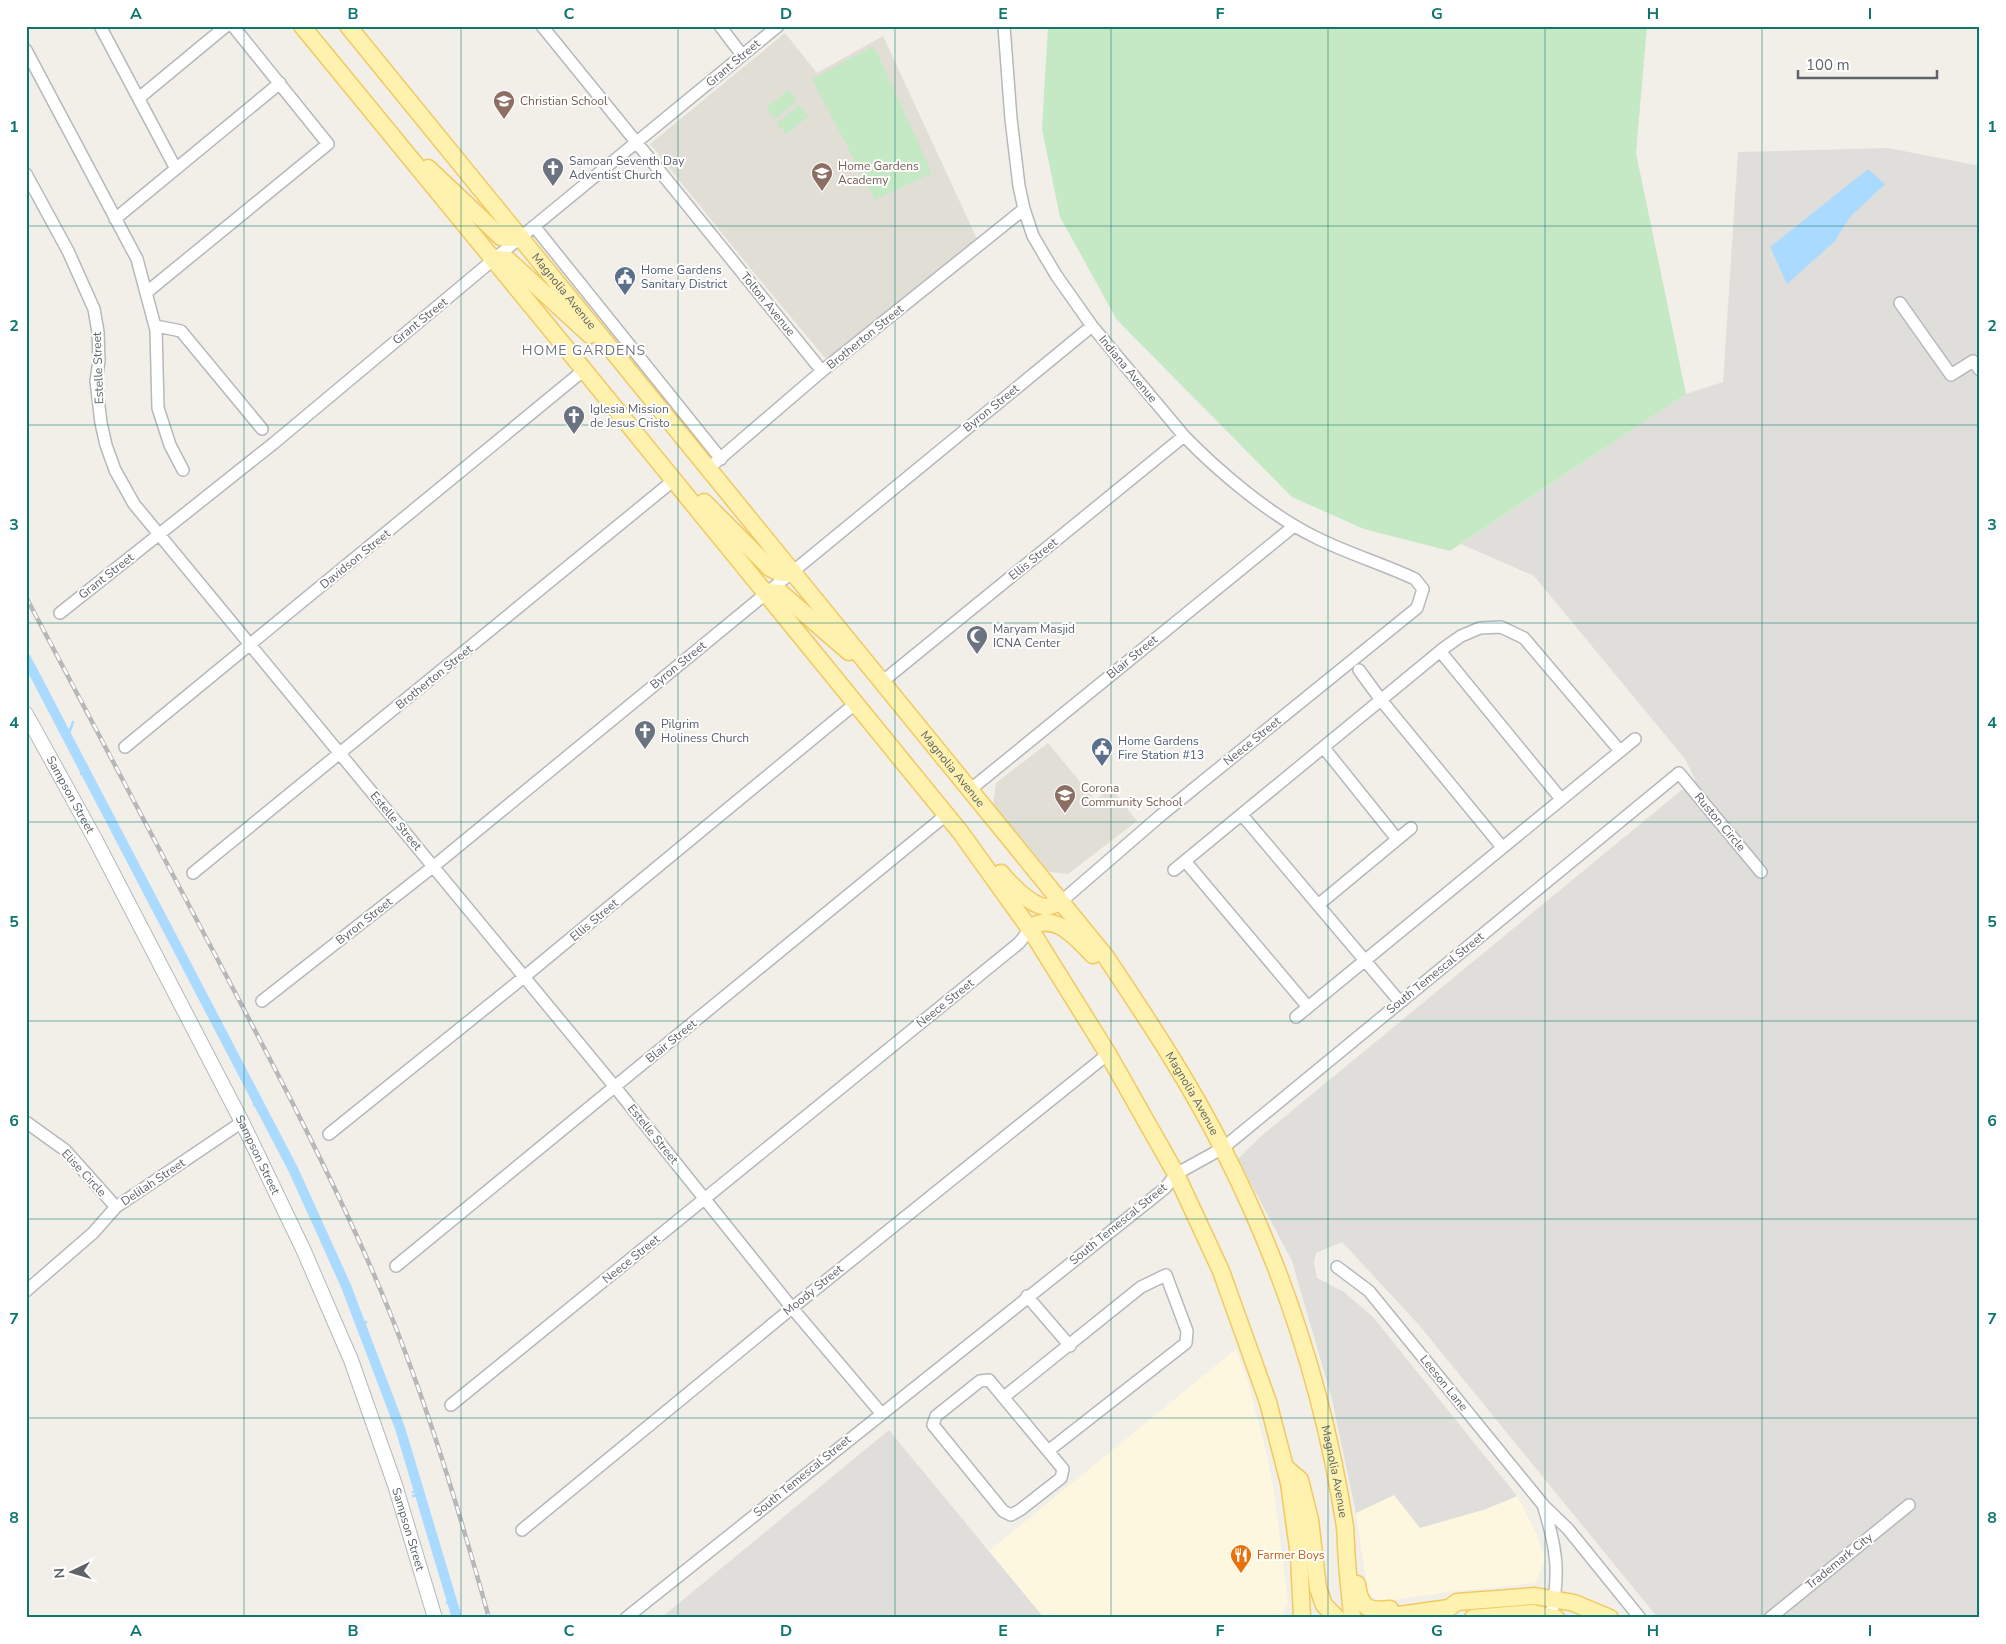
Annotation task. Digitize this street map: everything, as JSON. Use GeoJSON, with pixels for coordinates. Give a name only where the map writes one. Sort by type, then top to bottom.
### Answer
{"type":"FeatureCollection","features":[{"type":"Feature","properties":{"kind":"main road"},"geometry":{"type":"LineString","coordinates":[[302,26],[766,592],[946,816],[1014,887],[1035,903],[1048,906],[1060,902]]}},
{"type":"Feature","properties":{"kind":"main road","name":"Magnolia Avenue"},"geometry":{"type":"LineString","coordinates":[[348,26],[630,372],[715,463],[793,571],[1106,957],[1178,1068],[1223,1148],[1267,1244],[1296,1323],[1310,1368],[1324,1425],[1345,1530],[1352,1618]]}},
{"type":"Feature","properties":{"kind":"main road"},"geometry":{"type":"LineString","coordinates":[[380,122],[501,237],[521,237]]}},
{"type":"Feature","properties":{"kind":"main road"},"geometry":{"type":"LineString","coordinates":[[493,260],[499,258],[508,260],[630,372]]}},
{"type":"Feature","properties":{"kind":"main road"},"geometry":{"type":"LineString","coordinates":[[674,480],[689,486],[770,568],[779,573],[786,574],[793,571]]}},
{"type":"Feature","properties":{"kind":"main road"},"geometry":{"type":"LineString","coordinates":[[766,592],[781,593],[882,681]]}},
{"type":"Feature","properties":{"kind":"main road"},"geometry":{"type":"LineString","coordinates":[[961,833],[1029,928],[1108,1054],[1176,1174],[1222,1271],[1268,1402],[1289,1483],[1299,1556],[1302,1618]]}},
{"type":"Feature","properties":{"kind":"main road"},"geometry":{"type":"LineString","coordinates":[[1029,928],[1046,921],[1061,927],[1125,985]]}},
{"type":"Feature","properties":{"kind":"main road"},"geometry":{"type":"LineString","coordinates":[[1285,1467],[1300,1480],[1310,1520],[1318,1588],[1324,1605],[1337,1618]]}},
{"type":"Feature","properties":{"kind":"main road"},"geometry":{"type":"LineString","coordinates":[[1345,1530],[1354,1560],[1358,1595],[1367,1608],[1382,1610],[1446,1600],[1457,1602],[1535,1596],[1574,1603],[1610,1618]]}},
{"type":"Feature","properties":{"kind":"main road"},"geometry":{"type":"LineString","coordinates":[[1377,1618],[1449,1608],[1457,1602]]}},
{"type":"Feature","properties":{"kind":"main road"},"geometry":{"type":"LineString","coordinates":[[1473,1618],[1533,1613],[1554,1617]]}},
{"type":"Feature","properties":{"kind":"street"},"geometry":{"type":"LineString","coordinates":[[138,98],[226,26]]}},
{"type":"Feature","properties":{"kind":"street"},"geometry":{"type":"LineString","coordinates":[[147,292],[328,144],[233,26]]}},
{"type":"Feature","properties":{"kind":"street","name":"Tolton Avenue"},"geometry":{"type":"LineString","coordinates":[[542,26],[822,372]]}},
{"type":"Feature","properties":{"kind":"street"},"geometry":{"type":"LineString","coordinates":[[720,26],[742,55]]}},
{"type":"Feature","properties":{"kind":"street","name":"Grant Street"},"geometry":{"type":"LineString","coordinates":[[60,612],[274,443],[778,26]]}},
{"type":"Feature","properties":{"kind":"street","name":"Indiana Avenue"},"geometry":{"type":"LineString","coordinates":[[1004,26],[1011,119],[1024,210],[1041,251],[1092,326],[1184,436],[1220,469],[1294,526],[1324,541],[1415,579],[1424,589]]}},
{"type":"Feature","properties":{"kind":"street"},"geometry":{"type":"LineString","coordinates":[[104,28],[138,98],[176,169]]}},
{"type":"Feature","properties":{"kind":"street"},"geometry":{"type":"LineString","coordinates":[[26,50],[137,259],[156,326],[158,408],[170,446],[183,470]]}},
{"type":"Feature","properties":{"kind":"street"},"geometry":{"type":"LineString","coordinates":[[115,219],[280,83]]}},
{"type":"Feature","properties":{"kind":"street","name":"Estelle Street"},"geometry":{"type":"LineString","coordinates":[[26,174],[68,251],[94,309],[98,332],[99,361],[96,381],[101,423],[115,470],[134,504],[434,866],[615,1087],[792,1308],[881,1414]]}},
{"type":"Feature","properties":{"kind":"street","name":"Brotherton Street"},"geometry":{"type":"LineString","coordinates":[[715,463],[822,372],[1024,210]]}},
{"type":"Feature","properties":{"kind":"street","name":"Magnolia Avenue"},"geometry":{"type":"LineString","coordinates":[[534,226],[715,463]]}},
{"type":"Feature","properties":{"kind":"street"},"geometry":{"type":"LineString","coordinates":[[1900,303],[1951,375],[1973,361],[1980,370]]}},
{"type":"Feature","properties":{"kind":"street"},"geometry":{"type":"LineString","coordinates":[[156,326],[181,331],[262,429]]}},
{"type":"Feature","properties":{"kind":"street","name":"Byron Street"},"geometry":{"type":"LineString","coordinates":[[262,1001],[434,866],[1092,326]]}},
{"type":"Feature","properties":{"kind":"street","name":"Davidson Street"},"geometry":{"type":"LineString","coordinates":[[125,747],[584,370]]}},
{"type":"Feature","properties":{"kind":"street","name":"Ellis Street"},"geometry":{"type":"LineString","coordinates":[[882,681],[1184,436]]}},
{"type":"Feature","properties":{"kind":"street","name":"Brotherton Street"},"geometry":{"type":"LineString","coordinates":[[193,873],[674,480]]}},
{"type":"Feature","properties":{"kind":"street","name":"Blair Street"},"geometry":{"type":"LineString","coordinates":[[971,789],[1294,526]]}},
{"type":"Feature","properties":{"kind":"street","name":"Neece Street"},"geometry":{"type":"LineString","coordinates":[[451,1405],[1019,943],[1029,928],[1160,816],[1417,608],[1424,589]]}},
{"type":"Feature","properties":{"kind":"street"},"geometry":{"type":"LineString","coordinates":[[1174,870],[1440,651],[1460,636],[1480,628],[1501,627],[1524,638],[1620,751]]}},
{"type":"Feature","properties":{"kind":"street"},"geometry":{"type":"LineString","coordinates":[[1440,651],[1561,799]]}},
{"type":"Feature","properties":{"kind":"street"},"geometry":{"type":"LineString","coordinates":[[1359,670],[1381,700],[1502,847]]}},
{"type":"Feature","properties":{"kind":"street","name":"Ellis Street"},"geometry":{"type":"LineString","coordinates":[[329,1134],[524,977],[856,703]]}},
{"type":"Feature","properties":{"kind":"street","name":"Sampson Street"},"geometry":{"type":"LineString","coordinates":[[26,714],[95,840],[242,1122],[303,1249],[351,1360],[395,1485],[435,1618]]}},
{"type":"Feature","properties":{"kind":"street"},"geometry":{"type":"LineString","coordinates":[[1296,1017],[1635,738]]}},
{"type":"Feature","properties":{"kind":"street"},"geometry":{"type":"LineString","coordinates":[[1324,748],[1397,839]]}},
{"type":"Feature","properties":{"kind":"street","name":"Ruston Circle"},"geometry":{"type":"LineString","coordinates":[[1679,773],[1761,872]]}},
{"type":"Feature","properties":{"kind":"street","name":"South Temescal Street"},"geometry":{"type":"LineString","coordinates":[[626,1618],[1166,1187],[1176,1174],[1223,1148],[1679,773]]}},
{"type":"Feature","properties":{"kind":"street"},"geometry":{"type":"LineString","coordinates":[[1242,814],[1400,1002]]}},
{"type":"Feature","properties":{"kind":"street","name":"Blair Street"},"geometry":{"type":"LineString","coordinates":[[396,1266],[946,816]]}},
{"type":"Feature","properties":{"kind":"street"},"geometry":{"type":"LineString","coordinates":[[1318,905],[1411,828]]}},
{"type":"Feature","properties":{"kind":"street"},"geometry":{"type":"LineString","coordinates":[[1186,861],[1308,1007]]}},
{"type":"Feature","properties":{"kind":"street","name":"Moody Street"},"geometry":{"type":"LineString","coordinates":[[522,1530],[792,1308],[1108,1054]]}},
{"type":"Feature","properties":{"kind":"street","name":"Elise Circle"},"geometry":{"type":"LineString","coordinates":[[26,1122],[65,1150],[116,1207]]}},
{"type":"Feature","properties":{"kind":"street","name":"Delilah Street"},"geometry":{"type":"LineString","coordinates":[[26,1292],[93,1233],[116,1207],[242,1122]]}},
{"type":"Feature","properties":{"kind":"street","name":"Leeson Lane"},"geometry":{"type":"LineString","coordinates":[[1337,1267],[1369,1291],[1544,1506],[1568,1529],[1640,1618]]}},
{"type":"Feature","properties":{"kind":"street"},"geometry":{"type":"LineString","coordinates":[[1004,1397],[1141,1288],[1166,1274],[1187,1332],[1186,1343],[1048,1451]]}},
{"type":"Feature","properties":{"kind":"street"},"geometry":{"type":"LineString","coordinates":[[1028,1296],[1070,1346]]}},
{"type":"Feature","properties":{"kind":"street"},"geometry":{"type":"LineString","coordinates":[[989,1380],[1004,1397],[1063,1469],[1061,1478],[1011,1515],[1003,1511],[934,1425],[936,1416],[980,1381],[989,1380]]}},
{"type":"Feature","properties":{"kind":"street","name":"Trademark City"},"geometry":{"type":"LineString","coordinates":[[1770,1618],[1909,1504]]}},
{"type":"Feature","properties":{"kind":"street","name":"Leeson Lane"},"geometry":{"type":"LineString","coordinates":[[1544,1506],[1556,1550],[1558,1569],[1554,1617]]}},
{"type":"Feature","properties":{"kind":"shaded area","name":"Home Gardens Academy"},"geometry":{"type":"Polygon","coordinates":[[[785,33],[817,73],[883,36],[978,241],[826,359],[650,144],[785,33]]]}},
{"type":"Feature","properties":{"kind":"shaded area"},"geometry":{"type":"Polygon","coordinates":[[[1888,148],[1980,166],[1980,1618],[1658,1618],[1419,1325],[1342,1242],[1316,1253],[1314,1263],[1317,1278],[1344,1292],[1373,1317],[1517,1496],[1483,1510],[1420,1528],[1394,1495],[1356,1513],[1332,1399],[1292,1261],[1238,1159],[1260,1137],[1695,779],[1685,759],[1534,576],[1461,544],[1686,394],[1723,382],[1738,152],[1888,148]]]}},
{"type":"Feature","properties":{"kind":"shaded area","name":"Corona Community School"},"geometry":{"type":"Polygon","coordinates":[[[1048,743],[1095,800],[1111,788],[1137,821],[1068,874],[1049,872],[993,806],[996,783],[1048,743]]]}},
{"type":"Feature","properties":{"kind":"shaded area"},"geometry":{"type":"Polygon","coordinates":[[[1236,1349],[1247,1379],[1267,1455],[1274,1493],[1288,1601],[1282,1615],[1203,1618],[1044,1618],[989,1551],[1236,1349]]]}},
{"type":"Feature","properties":{"kind":"shaded area"},"geometry":{"type":"Polygon","coordinates":[[[889,1430],[1044,1618],[661,1618],[889,1430]]]}},
{"type":"Feature","properties":{"kind":"shaded area"},"geometry":{"type":"Polygon","coordinates":[[[1394,1495],[1483,1511],[1517,1496],[1536,1533],[1545,1558],[1536,1583],[1455,1591],[1380,1602],[1368,1593],[1356,1513],[1394,1495]]]}},
{"type":"Feature","properties":{"kind":"green space"},"geometry":{"type":"Polygon","coordinates":[[[1048,26],[1647,26],[1636,153],[1686,394],[1450,551],[1364,529],[1292,497],[1117,320],[1060,217],[1042,129],[1048,26]]]}},
{"type":"Feature","properties":{"kind":"green space"},"geometry":{"type":"Polygon","coordinates":[[[874,46],[932,173],[875,200],[812,79],[874,46]]]}},
{"type":"Feature","properties":{"kind":"green space"},"geometry":{"type":"Polygon","coordinates":[[[788,90],[797,101],[775,119],[766,108],[788,90]]]}},
{"type":"Feature","properties":{"kind":"green space"},"geometry":{"type":"Polygon","coordinates":[[[799,105],[809,116],[786,134],[777,123],[799,105]]]}},
{"type":"Feature","properties":{"kind":"water"},"geometry":{"type":"Polygon","coordinates":[[[1868,169],[1885,184],[1850,217],[1835,241],[1787,284],[1770,247],[1868,169]]]}},
{"type":"Feature","properties":{"kind":"waterway"},"geometry":{"type":"LineString","coordinates":[[26,658],[293,1169],[346,1286],[400,1428],[457,1618]]}},
{"type":"Feature","properties":{"kind":"waterway"},"geometry":{"type":"LineString","coordinates":[[68,736],[73,722]]}},
{"type":"Feature","properties":{"kind":"waterway"},"geometry":{"type":"LineString","coordinates":[[81,774],[86,771]]}},
{"type":"Feature","properties":{"kind":"waterway"},"geometry":{"type":"LineString","coordinates":[[254,1105],[258,1102]]}},
{"type":"Feature","properties":{"kind":"waterway"},"geometry":{"type":"LineString","coordinates":[[361,1327],[366,1322]]}},
{"type":"Feature","properties":{"kind":"waterway"},"geometry":{"type":"LineString","coordinates":[[413,1492],[419,1490]]}},
{"type":"Feature","properties":{"kind":"waterway"},"geometry":{"type":"LineString","coordinates":[[413,1496],[420,1494]]}},
{"type":"Feature","properties":{"kind":"waterway"},"geometry":{"type":"LineString","coordinates":[[447,1603],[452,1602]]}},
{"type":"Feature","properties":{"kind":"railway"},"geometry":{"type":"LineString","coordinates":[[26,597],[274,1067],[354,1229],[390,1312],[422,1398],[464,1530],[489,1618]]}},
{"type":"Feature","properties":{"kind":"place","name":"Christian School"},"geometry":{"type":"Point","coordinates":[504,120]}},
{"type":"Feature","properties":{"kind":"place","name":"Samoan Seventh Day Adventist Church"},"geometry":{"type":"Point","coordinates":[553,187]}},
{"type":"Feature","properties":{"kind":"place","name":"Home Gardens Academy"},"geometry":{"type":"Point","coordinates":[822,192]}},
{"type":"Feature","properties":{"kind":"place","name":"Home Gardens Sanitary District"},"geometry":{"type":"Point","coordinates":[625,296]}},
{"type":"Feature","properties":{"kind":"place","name":"Iglesia Mission de Jesus Cristo"},"geometry":{"type":"Point","coordinates":[574,435]}},
{"type":"Feature","properties":{"kind":"place","name":"Maryam Masjid ICNA Center"},"geometry":{"type":"Point","coordinates":[977,655]}},
{"type":"Feature","properties":{"kind":"place","name":"Pilgrim Holiness Church"},"geometry":{"type":"Point","coordinates":[645,750]}},
{"type":"Feature","properties":{"kind":"place","name":"Home Gardens Fire Station #13"},"geometry":{"type":"Point","coordinates":[1102,767]}},
{"type":"Feature","properties":{"kind":"place","name":"Corona Community School"},"geometry":{"type":"Point","coordinates":[1065,814]}},
{"type":"Feature","properties":{"kind":"place","name":"Farmer Boys"},"geometry":{"type":"Point","coordinates":[1241,1574]}},
{"type":"Feature","properties":{"kind":"district","name":"HOME GARDENS"},"geometry":{"type":"Point","coordinates":[584,350]}}]}
